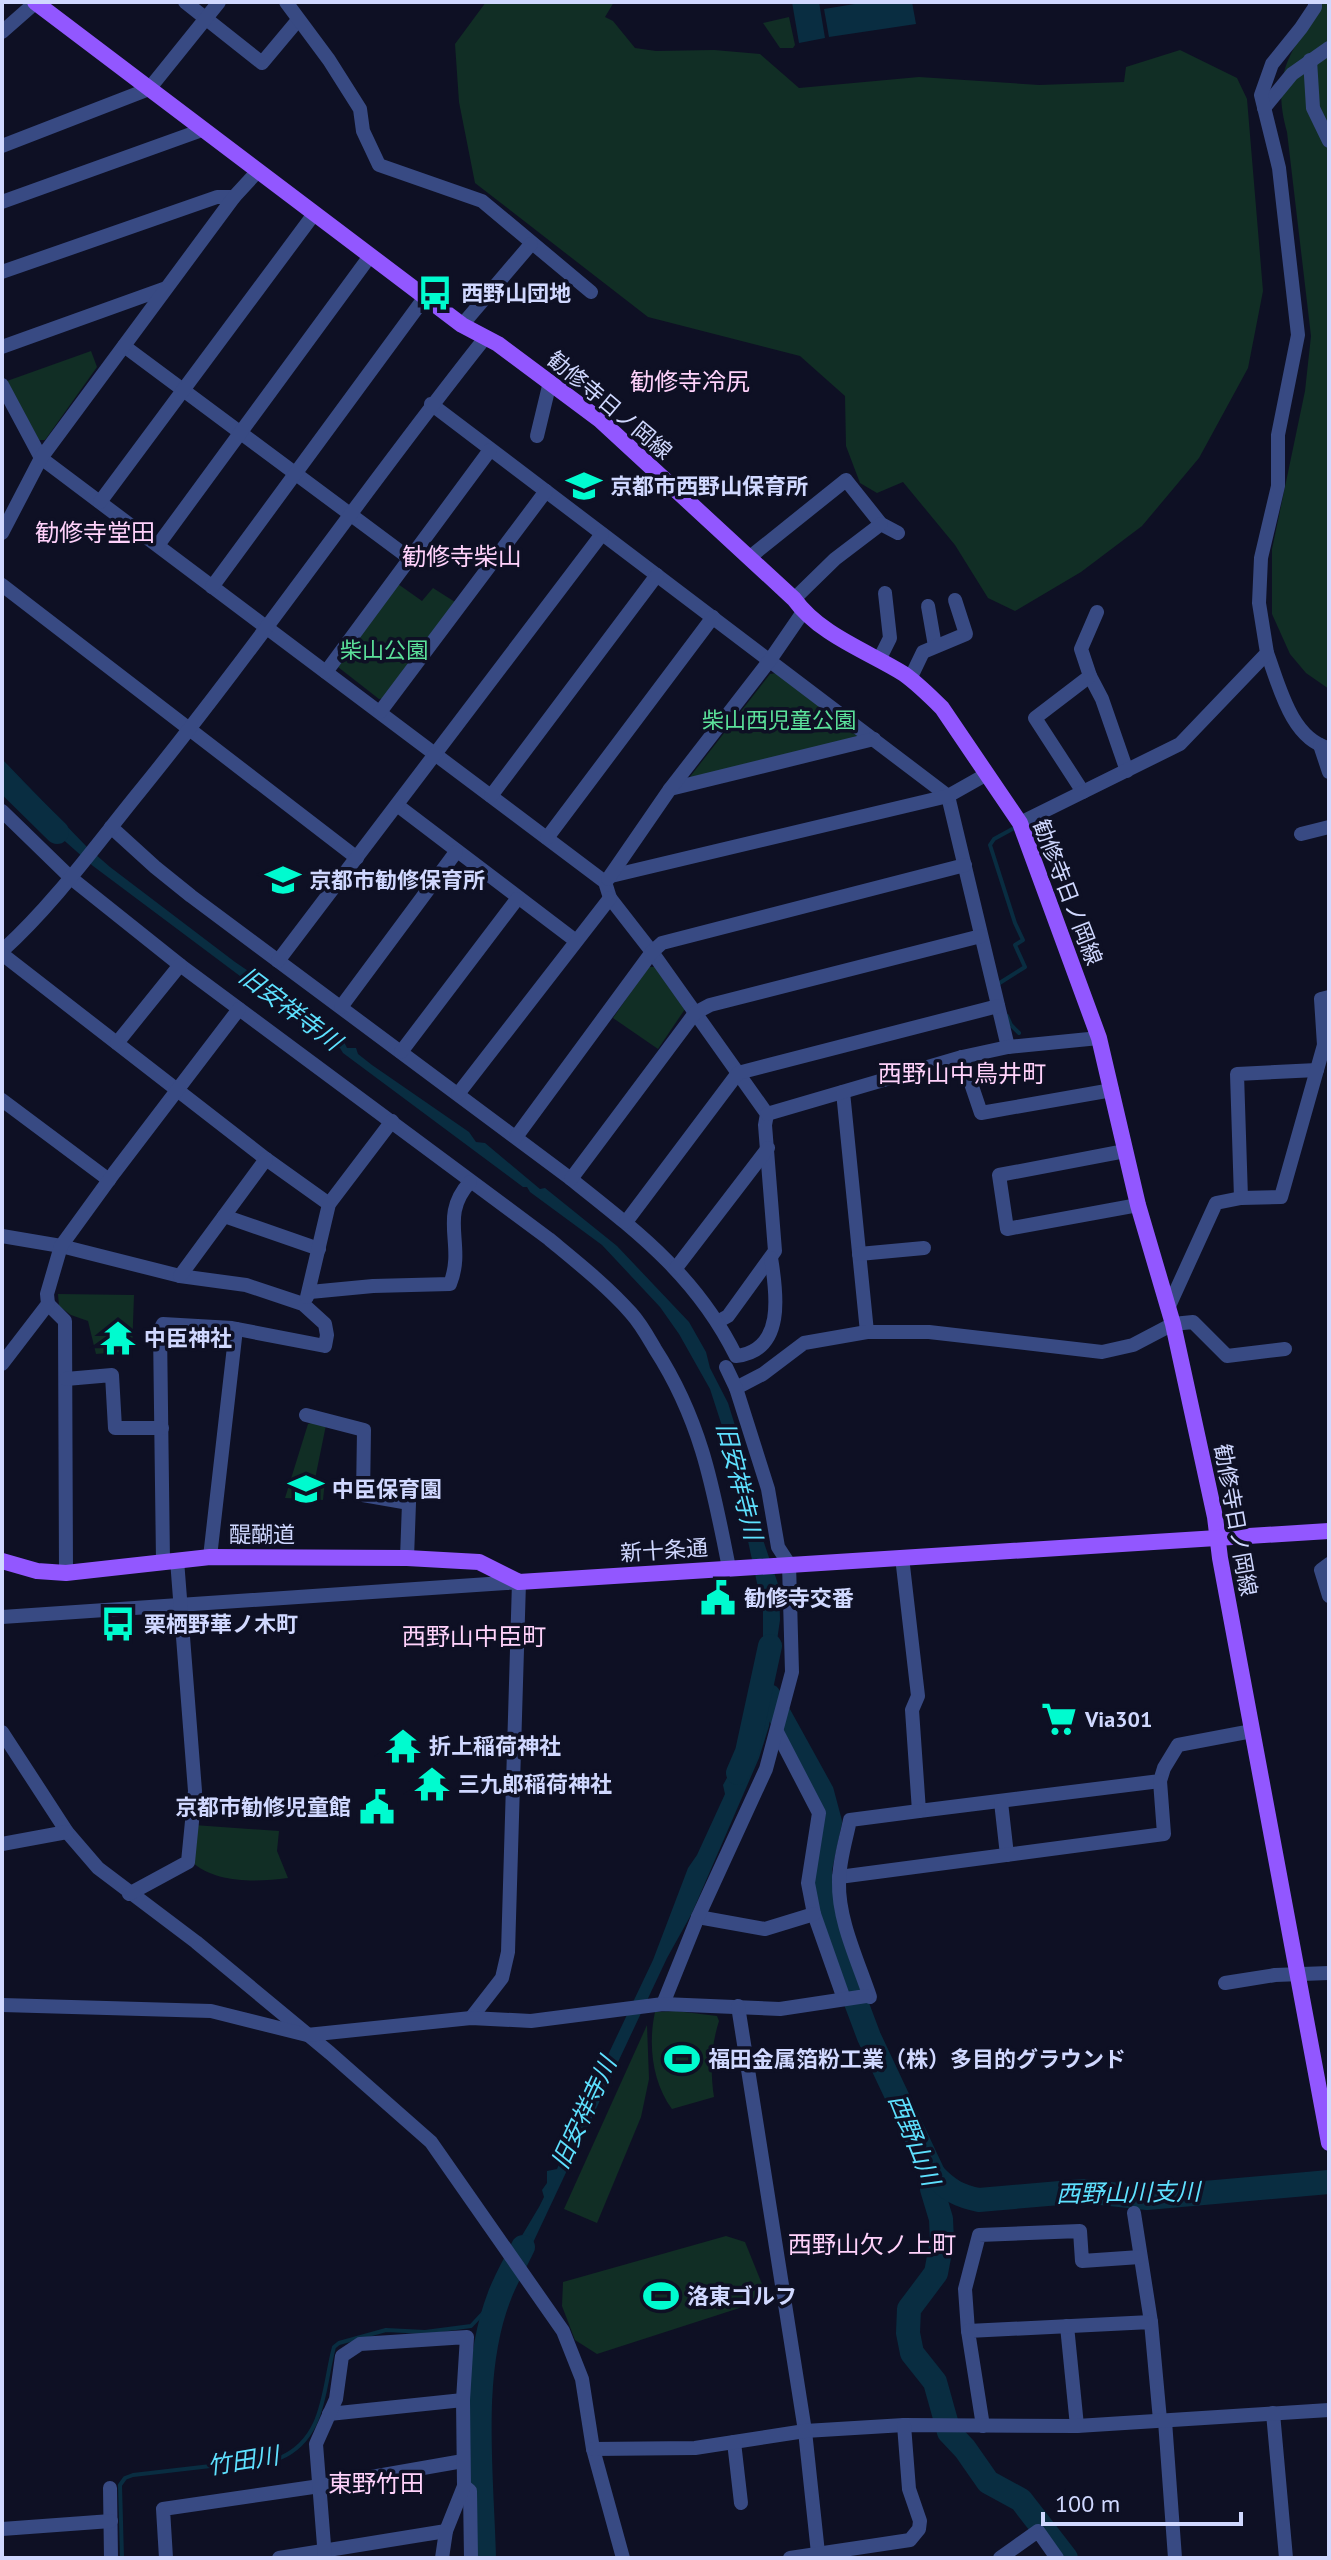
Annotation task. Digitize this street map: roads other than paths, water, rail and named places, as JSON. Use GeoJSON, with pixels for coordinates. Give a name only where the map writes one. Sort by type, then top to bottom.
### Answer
{"type":"FeatureCollection","features":[{"type":"Feature","properties":{"kind":"main road","name":"勧修寺日ノ岡線"},"geometry":{"type":"LineString","coordinates":[[35,2],[462,325],[498,344],[600,420],[750,557],[798,606],[832,633],[910,679],[942,708],[1020,823],[1099,1038],[1138,1205],[1169,1306],[1215,1517],[1329,2143]]}},
{"type":"Feature","properties":{"kind":"main road","name":"新十条通"},"geometry":{"type":"LineString","coordinates":[[519,1582],[1329,1531]]}},
{"type":"Feature","properties":{"kind":"main road","name":"醍醐道"},"geometry":{"type":"LineString","coordinates":[[2,1561],[37,1571],[66,1573],[210,1557],[407,1558],[479,1562],[519,1582]]}},
{"type":"Feature","properties":{"kind":"street"},"geometry":{"type":"LineString","coordinates":[[2,32],[35,2]]}},
{"type":"Feature","properties":{"kind":"street"},"geometry":{"type":"LineString","coordinates":[[185,2],[262,63],[298,20]]}},
{"type":"Feature","properties":{"kind":"street"},"geometry":{"type":"LineString","coordinates":[[2,146],[149,89],[219,2]]}},
{"type":"Feature","properties":{"kind":"street"},"geometry":{"type":"LineString","coordinates":[[286,2],[360,109],[363,131],[379,165],[482,201],[591,292]]}},
{"type":"Feature","properties":{"kind":"street"},"geometry":{"type":"LineString","coordinates":[[1315,2],[1301,28],[1272,64],[1261,95],[1279,168],[1298,335],[1278,435],[1278,486],[1261,558],[1259,603],[1267,653],[1294,720],[1311,742],[1324,747],[1329,772]]}},
{"type":"Feature","properties":{"kind":"street"},"geometry":{"type":"LineString","coordinates":[[1264,108],[1292,74],[1329,48]]}},
{"type":"Feature","properties":{"kind":"street"},"geometry":{"type":"LineString","coordinates":[[1310,60],[1313,108],[1329,141]]}},
{"type":"Feature","properties":{"kind":"street"},"geometry":{"type":"LineString","coordinates":[[2,202],[202,130]]}},
{"type":"Feature","properties":{"kind":"street"},"geometry":{"type":"LineString","coordinates":[[2,533],[41,458],[234,197],[257,172]]}},
{"type":"Feature","properties":{"kind":"street"},"geometry":{"type":"LineString","coordinates":[[2,272],[217,197],[234,197]]}},
{"type":"Feature","properties":{"kind":"street"},"geometry":{"type":"LineString","coordinates":[[100,502],[314,214]]}},
{"type":"Feature","properties":{"kind":"street"},"geometry":{"type":"LineString","coordinates":[[462,325],[531,244]]}},
{"type":"Feature","properties":{"kind":"street"},"geometry":{"type":"LineString","coordinates":[[158,545],[370,256]]}},
{"type":"Feature","properties":{"kind":"street"},"geometry":{"type":"LineString","coordinates":[[2,347],[167,288]]}},
{"type":"Feature","properties":{"kind":"street"},"geometry":{"type":"LineString","coordinates":[[212,587],[425,297]]}},
{"type":"Feature","properties":{"kind":"street"},"geometry":{"type":"LineString","coordinates":[[329,1204],[266,1159],[2,952],[71,878],[190,730],[431,404],[485,338]]}},
{"type":"Feature","properties":{"kind":"street"},"geometry":{"type":"LineString","coordinates":[[124,346],[409,558]]}},
{"type":"Feature","properties":{"kind":"street"},"geometry":{"type":"LineString","coordinates":[[537,436],[550,382]]}},
{"type":"Feature","properties":{"kind":"street"},"geometry":{"type":"LineString","coordinates":[[2,385],[41,458],[547,838],[608,879],[948,796],[987,774]]}},
{"type":"Feature","properties":{"kind":"street"},"geometry":{"type":"LineString","coordinates":[[431,404],[948,796],[1008,1047]]}},
{"type":"Feature","properties":{"kind":"street"},"geometry":{"type":"LineString","coordinates":[[326,672],[490,450]]}},
{"type":"Feature","properties":{"kind":"street"},"geometry":{"type":"LineString","coordinates":[[750,557],[846,480],[881,524],[898,533]]}},
{"type":"Feature","properties":{"kind":"street"},"geometry":{"type":"LineString","coordinates":[[380,712],[546,491]]}},
{"type":"Feature","properties":{"kind":"street"},"geometry":{"type":"LineString","coordinates":[[719,1321],[728,1316],[775,1251],[767,1114],[610,898],[608,879],[670,789],[770,660],[798,606],[835,559],[881,524]]}},
{"type":"Feature","properties":{"kind":"street"},"geometry":{"type":"LineString","coordinates":[[278,961],[602,534]]}},
{"type":"Feature","properties":{"kind":"street"},"geometry":{"type":"LineString","coordinates":[[491,796],[657,575]]}},
{"type":"Feature","properties":{"kind":"street"},"geometry":{"type":"LineString","coordinates":[[2,585],[357,858]]}},
{"type":"Feature","properties":{"kind":"street"},"geometry":{"type":"LineString","coordinates":[[879,660],[890,638],[885,593]]}},
{"type":"Feature","properties":{"kind":"street"},"geometry":{"type":"LineString","coordinates":[[910,679],[923,652],[966,634],[955,600]]}},
{"type":"Feature","properties":{"kind":"street"},"geometry":{"type":"LineString","coordinates":[[928,606],[935,646]]}},
{"type":"Feature","properties":{"kind":"street"},"geometry":{"type":"LineString","coordinates":[[1097,612],[1081,649],[1127,771]]}},
{"type":"Feature","properties":{"kind":"street"},"geometry":{"type":"LineString","coordinates":[[547,838],[713,617]]}},
{"type":"Feature","properties":{"kind":"street"},"geometry":{"type":"LineString","coordinates":[[1020,823],[1180,744],[1267,653]]}},
{"type":"Feature","properties":{"kind":"street"},"geometry":{"type":"LineString","coordinates":[[1083,792],[1035,718],[1090,676]]}},
{"type":"Feature","properties":{"kind":"street"},"geometry":{"type":"LineString","coordinates":[[670,789],[874,739]]}},
{"type":"Feature","properties":{"kind":"street"},"geometry":{"type":"LineString","coordinates":[[397,805],[576,941]]}},
{"type":"Feature","properties":{"kind":"street"},"geometry":{"type":"LineString","coordinates":[[2,811],[71,878],[180,965],[574,1259],[634,1316],[677,1384],[693,1419],[737,1568]]}},
{"type":"Feature","properties":{"kind":"street"},"geometry":{"type":"LineString","coordinates":[[1301,834],[1329,827]]}},
{"type":"Feature","properties":{"kind":"street"},"geometry":{"type":"LineString","coordinates":[[108,831],[626,1222],[676,1268],[719,1321],[736,1356],[748,1355],[765,1342],[775,1320],[771,1258]]}},
{"type":"Feature","properties":{"kind":"street"},"geometry":{"type":"LineString","coordinates":[[341,1007],[456,852]]}},
{"type":"Feature","properties":{"kind":"street"},"geometry":{"type":"LineString","coordinates":[[516,1137],[652,952],[662,943],[965,865]]}},
{"type":"Feature","properties":{"kind":"street"},"geometry":{"type":"LineString","coordinates":[[458,1094],[610,898]]}},
{"type":"Feature","properties":{"kind":"street"},"geometry":{"type":"LineString","coordinates":[[401,1052],[517,899]]}},
{"type":"Feature","properties":{"kind":"street"},"geometry":{"type":"LineString","coordinates":[[571,1179],[695,1013],[710,1005],[981,936]]}},
{"type":"Feature","properties":{"kind":"street"},"geometry":{"type":"LineString","coordinates":[[117,1043],[180,965]]}},
{"type":"Feature","properties":{"kind":"street"},"geometry":{"type":"LineString","coordinates":[[1169,1306],[1216,1203],[1241,1198],[1281,1197],[1324,1045],[1321,999],[1329,997]]}},
{"type":"Feature","properties":{"kind":"street"},"geometry":{"type":"LineString","coordinates":[[626,1222],[738,1073],[998,1006]]}},
{"type":"Feature","properties":{"kind":"street"},"geometry":{"type":"LineString","coordinates":[[66,1573],[65,1321],[48,1304],[47,1294],[61,1246],[239,1009]]}},
{"type":"Feature","properties":{"kind":"street"},"geometry":{"type":"LineString","coordinates":[[767,1114],[962,1057],[1008,1047],[1099,1038]]}},
{"type":"Feature","properties":{"kind":"street"},"geometry":{"type":"LineString","coordinates":[[962,1057],[981,1113],[1112,1090]]}},
{"type":"Feature","properties":{"kind":"street"},"geometry":{"type":"LineString","coordinates":[[1241,1198],[1237,1074],[1317,1070]]}},
{"type":"Feature","properties":{"kind":"street"},"geometry":{"type":"LineString","coordinates":[[843,1092],[867,1332]]}},
{"type":"Feature","properties":{"kind":"street"},"geometry":{"type":"LineString","coordinates":[[2,1100],[109,1180]]}},
{"type":"Feature","properties":{"kind":"street"},"geometry":{"type":"LineString","coordinates":[[306,1298],[329,1204],[392,1121]]}},
{"type":"Feature","properties":{"kind":"street"},"geometry":{"type":"LineString","coordinates":[[676,1268],[768,1148]]}},
{"type":"Feature","properties":{"kind":"street"},"geometry":{"type":"LineString","coordinates":[[1125,1151],[999,1175],[1007,1229],[1138,1205]]}},
{"type":"Feature","properties":{"kind":"street"},"geometry":{"type":"LineString","coordinates":[[180,1276],[266,1159]]}},
{"type":"Feature","properties":{"kind":"street"},"geometry":{"type":"LineString","coordinates":[[2,1236],[61,1246],[180,1276],[246,1285],[306,1298],[373,1286],[450,1284],[456,1269],[453,1206],[470,1182]]}},
{"type":"Feature","properties":{"kind":"street"},"geometry":{"type":"LineString","coordinates":[[224,1216],[319,1249]]}},
{"type":"Feature","properties":{"kind":"street"},"geometry":{"type":"LineString","coordinates":[[859,1254],[924,1248]]}},
{"type":"Feature","properties":{"kind":"street"},"geometry":{"type":"LineString","coordinates":[[129,1894],[188,1862],[195,1791],[179,1604],[170,1560],[160,1330],[163,1324],[236,1329],[325,1346],[325,1324],[306,1298]]}},
{"type":"Feature","properties":{"kind":"street"},"geometry":{"type":"LineString","coordinates":[[2,1364],[48,1304]]}},
{"type":"Feature","properties":{"kind":"street"},"geometry":{"type":"LineString","coordinates":[[736,1388],[763,1374],[804,1343],[867,1332],[929,1332],[1102,1352],[1133,1345],[1173,1324],[1193,1322],[1227,1356],[1285,1349]]}},
{"type":"Feature","properties":{"kind":"street"},"geometry":{"type":"LineString","coordinates":[[210,1557],[236,1329]]}},
{"type":"Feature","properties":{"kind":"street"},"geometry":{"type":"LineString","coordinates":[[656,2005],[766,1769],[792,1672],[785,1565],[778,1547],[768,1489],[736,1388],[726,1367]]}},
{"type":"Feature","properties":{"kind":"street"},"geometry":{"type":"LineString","coordinates":[[66,1379],[112,1375],[115,1428],[162,1428]]}},
{"type":"Feature","properties":{"kind":"street"},"geometry":{"type":"LineString","coordinates":[[306,1415],[364,1430],[363,1495],[409,1503],[407,1558]]}},
{"type":"Feature","properties":{"kind":"street"},"geometry":{"type":"LineString","coordinates":[[902,1557],[918,1696],[912,1710],[919,1811]]}},
{"type":"Feature","properties":{"kind":"street"},"geometry":{"type":"LineString","coordinates":[[1329,1564],[1321,1570],[1329,1596]]}},
{"type":"Feature","properties":{"kind":"street"},"geometry":{"type":"LineString","coordinates":[[471,2018],[502,1978],[508,1952],[519,1582]]}},
{"type":"Feature","properties":{"kind":"street","name":"新十条通"},"geometry":{"type":"LineString","coordinates":[[2,1617],[519,1582]]}},
{"type":"Feature","properties":{"kind":"street"},"geometry":{"type":"LineString","coordinates":[[839,1877],[1164,1834],[1160,1781],[1178,1745],[1252,1731]]}},
{"type":"Feature","properties":{"kind":"street"},"geometry":{"type":"LineString","coordinates":[[2,1732],[67,1832],[98,1868],[196,1942],[431,2142],[563,2331],[582,2379],[593,2449],[623,2558]]}},
{"type":"Feature","properties":{"kind":"street"},"geometry":{"type":"LineString","coordinates":[[777,1732],[819,1813],[808,1883],[814,1914],[846,1998]]}},
{"type":"Feature","properties":{"kind":"street"},"geometry":{"type":"LineString","coordinates":[[2,2005],[211,2011],[307,2035],[471,2018],[531,2021],[656,2005],[780,2009],[868,1996],[842,1910],[839,1877],[850,1820],[1160,1781]]}},
{"type":"Feature","properties":{"kind":"street"},"geometry":{"type":"LineString","coordinates":[[1001,1802],[1007,1855]]}},
{"type":"Feature","properties":{"kind":"street"},"geometry":{"type":"LineString","coordinates":[[2,1844],[67,1832]]}},
{"type":"Feature","properties":{"kind":"street"},"geometry":{"type":"LineString","coordinates":[[698,1917],[765,1929],[814,1914]]}},
{"type":"Feature","properties":{"kind":"street"},"geometry":{"type":"LineString","coordinates":[[1225,1983],[1329,1973]]}},
{"type":"Feature","properties":{"kind":"street"},"geometry":{"type":"LineString","coordinates":[[738,2006],[805,2431],[818,2553]]}},
{"type":"Feature","properties":{"kind":"street"},"geometry":{"type":"LineString","coordinates":[[1134,2213],[1163,2420],[1175,2558]]}},
{"type":"Feature","properties":{"kind":"street"},"geometry":{"type":"LineString","coordinates":[[983,2426],[968,2331],[965,2289],[979,2235],[1080,2231],[1082,2261],[1140,2257]]}},
{"type":"Feature","properties":{"kind":"street"},"geometry":{"type":"LineString","coordinates":[[968,2331],[1151,2322]]}},
{"type":"Feature","properties":{"kind":"street"},"geometry":{"type":"LineString","coordinates":[[1067,2326],[1077,2426]]}},
{"type":"Feature","properties":{"kind":"street"},"geometry":{"type":"LineString","coordinates":[[325,2554],[316,2444],[336,2399],[342,2356],[360,2344],[467,2337],[463,2400],[464,2486],[446,2531],[442,2558]]}},
{"type":"Feature","properties":{"kind":"street"},"geometry":{"type":"LineString","coordinates":[[329,2414],[463,2400]]}},
{"type":"Feature","properties":{"kind":"street"},"geometry":{"type":"LineString","coordinates":[[593,2449],[695,2448],[805,2431],[904,2425],[1077,2426],[1329,2410]]}},
{"type":"Feature","properties":{"kind":"street"},"geometry":{"type":"LineString","coordinates":[[1273,2413],[1286,2558]]}},
{"type":"Feature","properties":{"kind":"street"},"geometry":{"type":"LineString","coordinates":[[790,2558],[818,2553],[862,2552],[910,2540],[919,2529],[920,2521],[909,2489],[904,2425]]}},
{"type":"Feature","properties":{"kind":"street"},"geometry":{"type":"LineString","coordinates":[[734,2442],[741,2503]]}},
{"type":"Feature","properties":{"kind":"street"},"geometry":{"type":"LineString","coordinates":[[166,2558],[163,2509],[463,2461]]}},
{"type":"Feature","properties":{"kind":"street"},"geometry":{"type":"LineString","coordinates":[[464,2486],[470,2491],[471,2558]]}},
{"type":"Feature","properties":{"kind":"street"},"geometry":{"type":"LineString","coordinates":[[110,2488],[111,2558]]}},
{"type":"Feature","properties":{"kind":"street"},"geometry":{"type":"LineString","coordinates":[[2,2529],[111,2521]]}},
{"type":"Feature","properties":{"kind":"street"},"geometry":{"type":"LineString","coordinates":[[279,2558],[325,2554],[446,2531]]}},
{"type":"Feature","properties":{"kind":"street"},"geometry":{"type":"LineString","coordinates":[[1000,2558],[1038,2531],[1057,2558]]}},
{"type":"Feature","properties":{"kind":"water"},"geometry":{"type":"Polygon","coordinates":[[[792,2],[819,2],[825,38],[799,43],[792,2]]]}},
{"type":"Feature","properties":{"kind":"water"},"geometry":{"type":"Polygon","coordinates":[[[867,2],[912,2],[916,24],[829,37],[824,9],[867,2]]]}},
{"type":"Feature","properties":{"kind":"water"},"geometry":{"type":"Polygon","coordinates":[[[2,759],[110,867],[281,993],[295,1008],[299,1007],[301,1013],[309,1013],[329,1034],[343,1040],[347,1048],[356,1048],[358,1054],[372,1065],[469,1132],[476,1142],[485,1143],[540,1189],[545,1188],[617,1246],[689,1322],[728,1403],[747,1464],[759,1528],[779,1587],[780,1620],[769,1726],[759,1758],[692,1913],[667,1958],[514,2283],[502,2269],[544,2197],[542,2190],[547,2183],[547,2171],[557,2169],[564,2153],[565,2139],[570,2135],[653,1960],[688,1868],[725,1794],[723,1785],[733,1767],[741,1766],[763,1699],[763,1611],[745,1527],[749,1521],[745,1497],[710,1389],[660,1307],[602,1245],[93,866],[41,820],[22,791],[2,774],[2,759]]]}},
{"type":"Feature","properties":{"kind":"waterway","name":"旧安祥寺川"},"geometry":{"type":"LineString","coordinates":[[2,778],[57,832]]}},
{"type":"Feature","properties":{"kind":"waterway"},"geometry":{"type":"LineString","coordinates":[[998,984],[1025,967],[1015,945],[1023,940],[990,845],[994,839],[1016,827]]}},
{"type":"Feature","properties":{"kind":"waterway"},"geometry":{"type":"LineString","coordinates":[[1007,1016],[1019,1033]]}},
{"type":"Feature","properties":{"kind":"waterway","name":"旧安祥寺川"},"geometry":{"type":"LineString","coordinates":[[738,1773],[747,1752],[770,1646]]}},
{"type":"Feature","properties":{"kind":"waterway","name":"西野山川"},"geometry":{"type":"LineString","coordinates":[[769,1696],[822,1792],[830,1822],[820,1869],[824,1917],[869,2037],[934,2175],[932,2189],[941,2219],[942,2241],[936,2273],[909,2309],[908,2333],[912,2353],[935,2382],[949,2432],[988,2482],[1021,2500],[1066,2558]]}},
{"type":"Feature","properties":{"kind":"waterway","name":"西野山川支川"},"geometry":{"type":"LineString","coordinates":[[934,2175],[954,2192],[979,2200],[1083,2191],[1147,2198],[1329,2182]]}},
{"type":"Feature","properties":{"kind":"waterway","name":"旧安祥寺川"},"geometry":{"type":"LineString","coordinates":[[484,2558],[480,2460],[484,2359],[499,2297],[523,2247]]}},
{"type":"Feature","properties":{"kind":"waterway","name":"竹田川"},"geometry":{"type":"LineString","coordinates":[[122,2558],[120,2485],[125,2478],[280,2458],[295,2449],[314,2425],[334,2347],[339,2343],[386,2330],[425,2332],[471,2326],[498,2297]]}},
{"type":"Feature","properties":{"kind":"place","name":"西野山団地"},"geometry":{"type":"Point","coordinates":[435,293]}},
{"type":"Feature","properties":{"kind":"place","name":"京都市西野山保育所"},"geometry":{"type":"Point","coordinates":[584,486]}},
{"type":"Feature","properties":{"kind":"place","name":"京都市勧修保育所"},"geometry":{"type":"Point","coordinates":[283,880]}},
{"type":"Feature","properties":{"kind":"place","name":"中臣神社"},"geometry":{"type":"Point","coordinates":[118,1338]}},
{"type":"Feature","properties":{"kind":"place","name":"中臣保育園"},"geometry":{"type":"Point","coordinates":[306,1489]}},
{"type":"Feature","properties":{"kind":"place","name":"勧修寺交番"},"geometry":{"type":"Point","coordinates":[718,1598]}},
{"type":"Feature","properties":{"kind":"place","name":"栗栖野華ノ木町"},"geometry":{"type":"Point","coordinates":[118,1624]}},
{"type":"Feature","properties":{"kind":"place","name":"Via301"},"geometry":{"type":"Point","coordinates":[1059,1719]}},
{"type":"Feature","properties":{"kind":"place","name":"折上稲荷神社"},"geometry":{"type":"Point","coordinates":[403,1746]}},
{"type":"Feature","properties":{"kind":"place","name":"三九郎稲荷神社"},"geometry":{"type":"Point","coordinates":[432,1784]}},
{"type":"Feature","properties":{"kind":"place","name":"京都市勧修児童館"},"geometry":{"type":"Point","coordinates":[377,1807]}},
{"type":"Feature","properties":{"kind":"place","name":"福田金属箔粉工業（株）多目的グラウンド"},"geometry":{"type":"Point","coordinates":[682,2059]}},
{"type":"Feature","properties":{"kind":"place","name":"洛東ゴルフ"},"geometry":{"type":"Point","coordinates":[661,2296]}},
{"type":"Feature","properties":{"kind":"district","name":"勧修寺冷尻"},"geometry":{"type":"Point","coordinates":[690,382]}},
{"type":"Feature","properties":{"kind":"district","name":"勧修寺堂田"},"geometry":{"type":"Point","coordinates":[95,533]}},
{"type":"Feature","properties":{"kind":"district","name":"勧修寺柴山"},"geometry":{"type":"Point","coordinates":[462,557]}},
{"type":"Feature","properties":{"kind":"district","name":"西野山中鳥井町"},"geometry":{"type":"Point","coordinates":[962,1074]}},
{"type":"Feature","properties":{"kind":"district","name":"西野山中臣町"},"geometry":{"type":"Point","coordinates":[474,1637]}},
{"type":"Feature","properties":{"kind":"district","name":"西野山欠ノ上町"},"geometry":{"type":"Point","coordinates":[872,2245]}},
{"type":"Feature","properties":{"kind":"district","name":"東野竹田"},"geometry":{"type":"Point","coordinates":[376,2484]}},
{"type":"Feature","properties":{"kind":"park label","name":"柴山公園"},"geometry":{"type":"Point","coordinates":[384,650]}},
{"type":"Feature","properties":{"kind":"park label","name":"柴山西児童公園"},"geometry":{"type":"Point","coordinates":[779,720]}}]}
